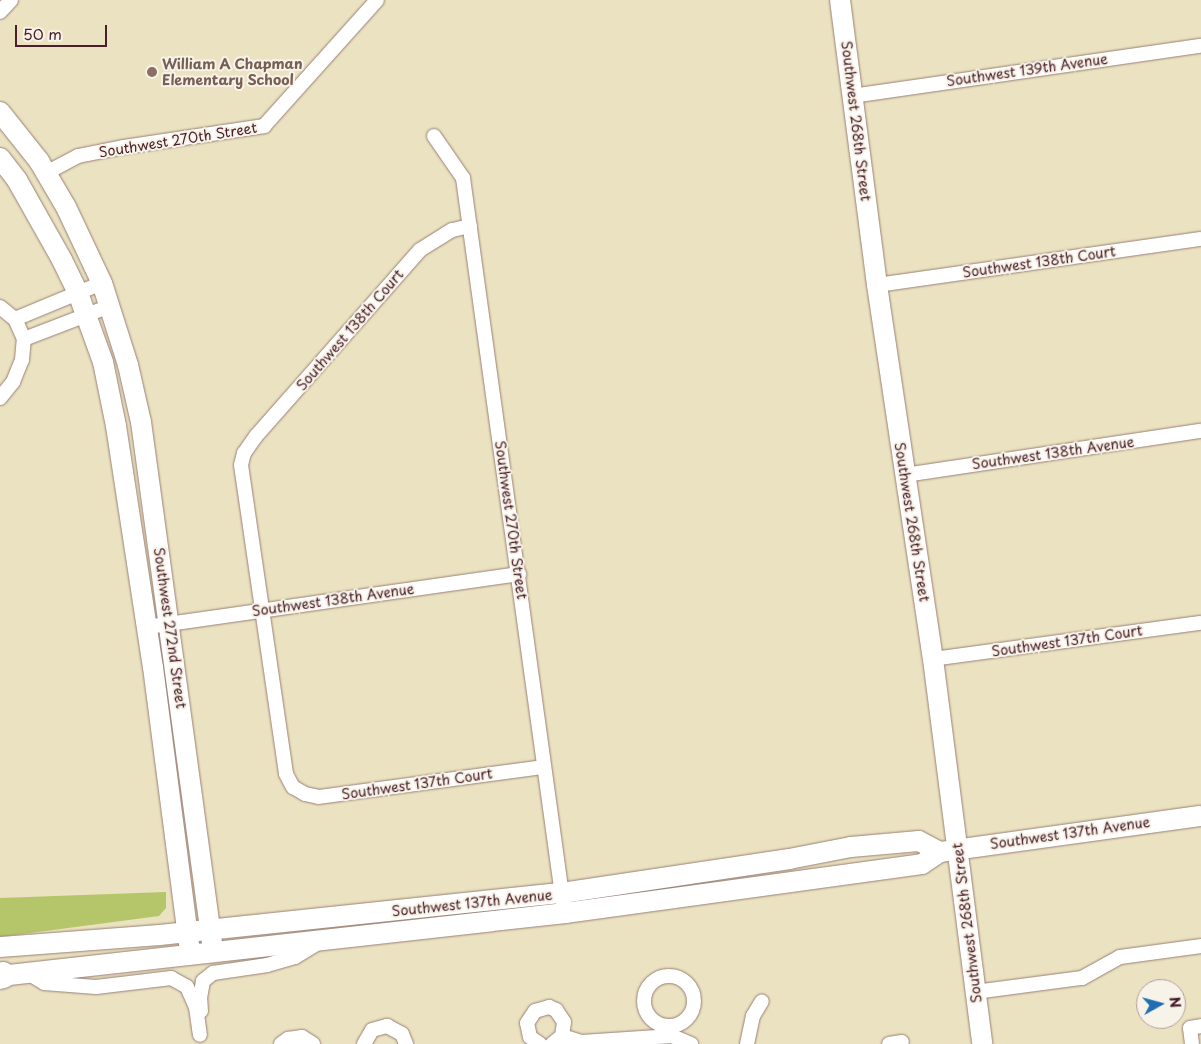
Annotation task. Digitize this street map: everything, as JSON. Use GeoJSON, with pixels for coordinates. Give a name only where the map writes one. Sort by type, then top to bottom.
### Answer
{"type":"FeatureCollection","features":[{"type":"Feature","properties":{"kind":"main road","name":"Southwest 268th Street"},"geometry":{"type":"LineString","coordinates":[[840,0],[877,285],[933,659],[949,850],[975,992],[982,1044]]}},
{"type":"Feature","properties":{"kind":"main road","name":"Southwest 272nd Street"},"geometry":{"type":"LineString","coordinates":[[0,112],[46,173],[66,207],[102,283],[128,365],[140,422],[170,623],[213,952]]}},
{"type":"Feature","properties":{"kind":"main road","name":"Southwest 272nd Street"},"geometry":{"type":"LineString","coordinates":[[0,158],[17,180],[36,212],[78,293],[103,362],[116,426],[147,626],[191,955]]}},
{"type":"Feature","properties":{"kind":"main road","name":"Southwest 137th Avenue"},"geometry":{"type":"LineString","coordinates":[[0,947],[564,903],[922,864],[949,850],[1201,816]]}},
{"type":"Feature","properties":{"kind":"main road","name":"Southwest 137th Avenue"},"geometry":{"type":"LineString","coordinates":[[6,971],[191,955],[323,940],[564,903],[851,847],[919,841],[949,850]]}},
{"type":"Feature","properties":{"kind":"main road"},"geometry":{"type":"LineString","coordinates":[[6,971],[88,940]]}},
{"type":"Feature","properties":{"kind":"street","name":"Southwest 270th Street"},"geometry":{"type":"LineString","coordinates":[[46,173],[78,156],[124,146],[264,126],[377,0]]}},
{"type":"Feature","properties":{"kind":"street","name":"Southwest 139th Avenue"},"geometry":{"type":"LineString","coordinates":[[852,96],[1201,46]]}},
{"type":"Feature","properties":{"kind":"street","name":"Southwest 270th Street"},"geometry":{"type":"LineString","coordinates":[[434,136],[463,178],[564,903]]}},
{"type":"Feature","properties":{"kind":"street","name":"Southwest 138th Court"},"geometry":{"type":"LineString","coordinates":[[262,610],[242,465],[244,453],[256,436],[420,250],[452,230],[470,226]]}},
{"type":"Feature","properties":{"kind":"street","name":"Southwest 138th Court"},"geometry":{"type":"LineString","coordinates":[[877,285],[1201,239]]}},
{"type":"Feature","properties":{"kind":"street"},"geometry":{"type":"LineString","coordinates":[[15,318],[102,283]]}},
{"type":"Feature","properties":{"kind":"street"},"geometry":{"type":"LineString","coordinates":[[24,339],[110,306]]}},
{"type":"Feature","properties":{"kind":"street"},"geometry":{"type":"LineString","coordinates":[[0,307],[15,318],[24,339],[22,360],[13,382],[0,398]]}},
{"type":"Feature","properties":{"kind":"street","name":"Southwest 138th Avenue"},"geometry":{"type":"LineString","coordinates":[[905,475],[1201,431]]}},
{"type":"Feature","properties":{"kind":"street","name":"Southwest 138th Avenue"},"geometry":{"type":"LineString","coordinates":[[147,626],[519,574]]}},
{"type":"Feature","properties":{"kind":"street","name":"Southwest 137th Court"},"geometry":{"type":"LineString","coordinates":[[262,610],[286,774],[292,787],[305,794],[319,797],[544,767]]}},
{"type":"Feature","properties":{"kind":"street","name":"Southwest 137th Court"},"geometry":{"type":"LineString","coordinates":[[933,659],[1201,623]]}},
{"type":"Feature","properties":{"kind":"street","name":"Southwest 137th Avenue"},"geometry":{"type":"LineString","coordinates":[[200,1040],[202,1031],[200,998],[203,981],[213,973],[267,965],[295,957],[323,940]]}},
{"type":"Feature","properties":{"kind":"street"},"geometry":{"type":"LineString","coordinates":[[975,992],[1082,978],[1120,957],[1201,946]]}},
{"type":"Feature","properties":{"kind":"street","name":"Southwest 137th Avenue"},"geometry":{"type":"LineString","coordinates":[[6,971],[44,983],[96,987],[171,978],[187,986],[196,1007],[200,1040]]}},
{"type":"Feature","properties":{"kind":"street"},"geometry":{"type":"LineString","coordinates":[[747,1044],[754,1016],[762,1001]]}},
{"type":"Feature","properties":{"kind":"street"},"geometry":{"type":"LineString","coordinates":[[540,1044],[530,1037],[527,1023],[534,1011],[541,1008],[556,1010],[561,1015],[564,1022],[557,1040],[582,1042],[672,1031],[691,1044]]}},
{"type":"Feature","properties":{"kind":"street"},"geometry":{"type":"LineString","coordinates":[[364,1044],[372,1030],[387,1026],[402,1034],[406,1044]]}},
{"type":"Feature","properties":{"kind":"street"},"geometry":{"type":"LineString","coordinates":[[1192,1044],[1195,1027]]}},
{"type":"Feature","properties":{"kind":"street"},"geometry":{"type":"LineString","coordinates":[[281,1044],[288,1039],[302,1037],[313,1044]]}},
{"type":"Feature","properties":{"kind":"green space"},"geometry":{"type":"Polygon","coordinates":[[[166,892],[166,908],[159,916],[0,937],[0,898],[166,892]]]}},
{"type":"Feature","properties":{"kind":"place","name":"William A Chapman Elementary School"},"geometry":{"type":"Point","coordinates":[152,72]}}]}
